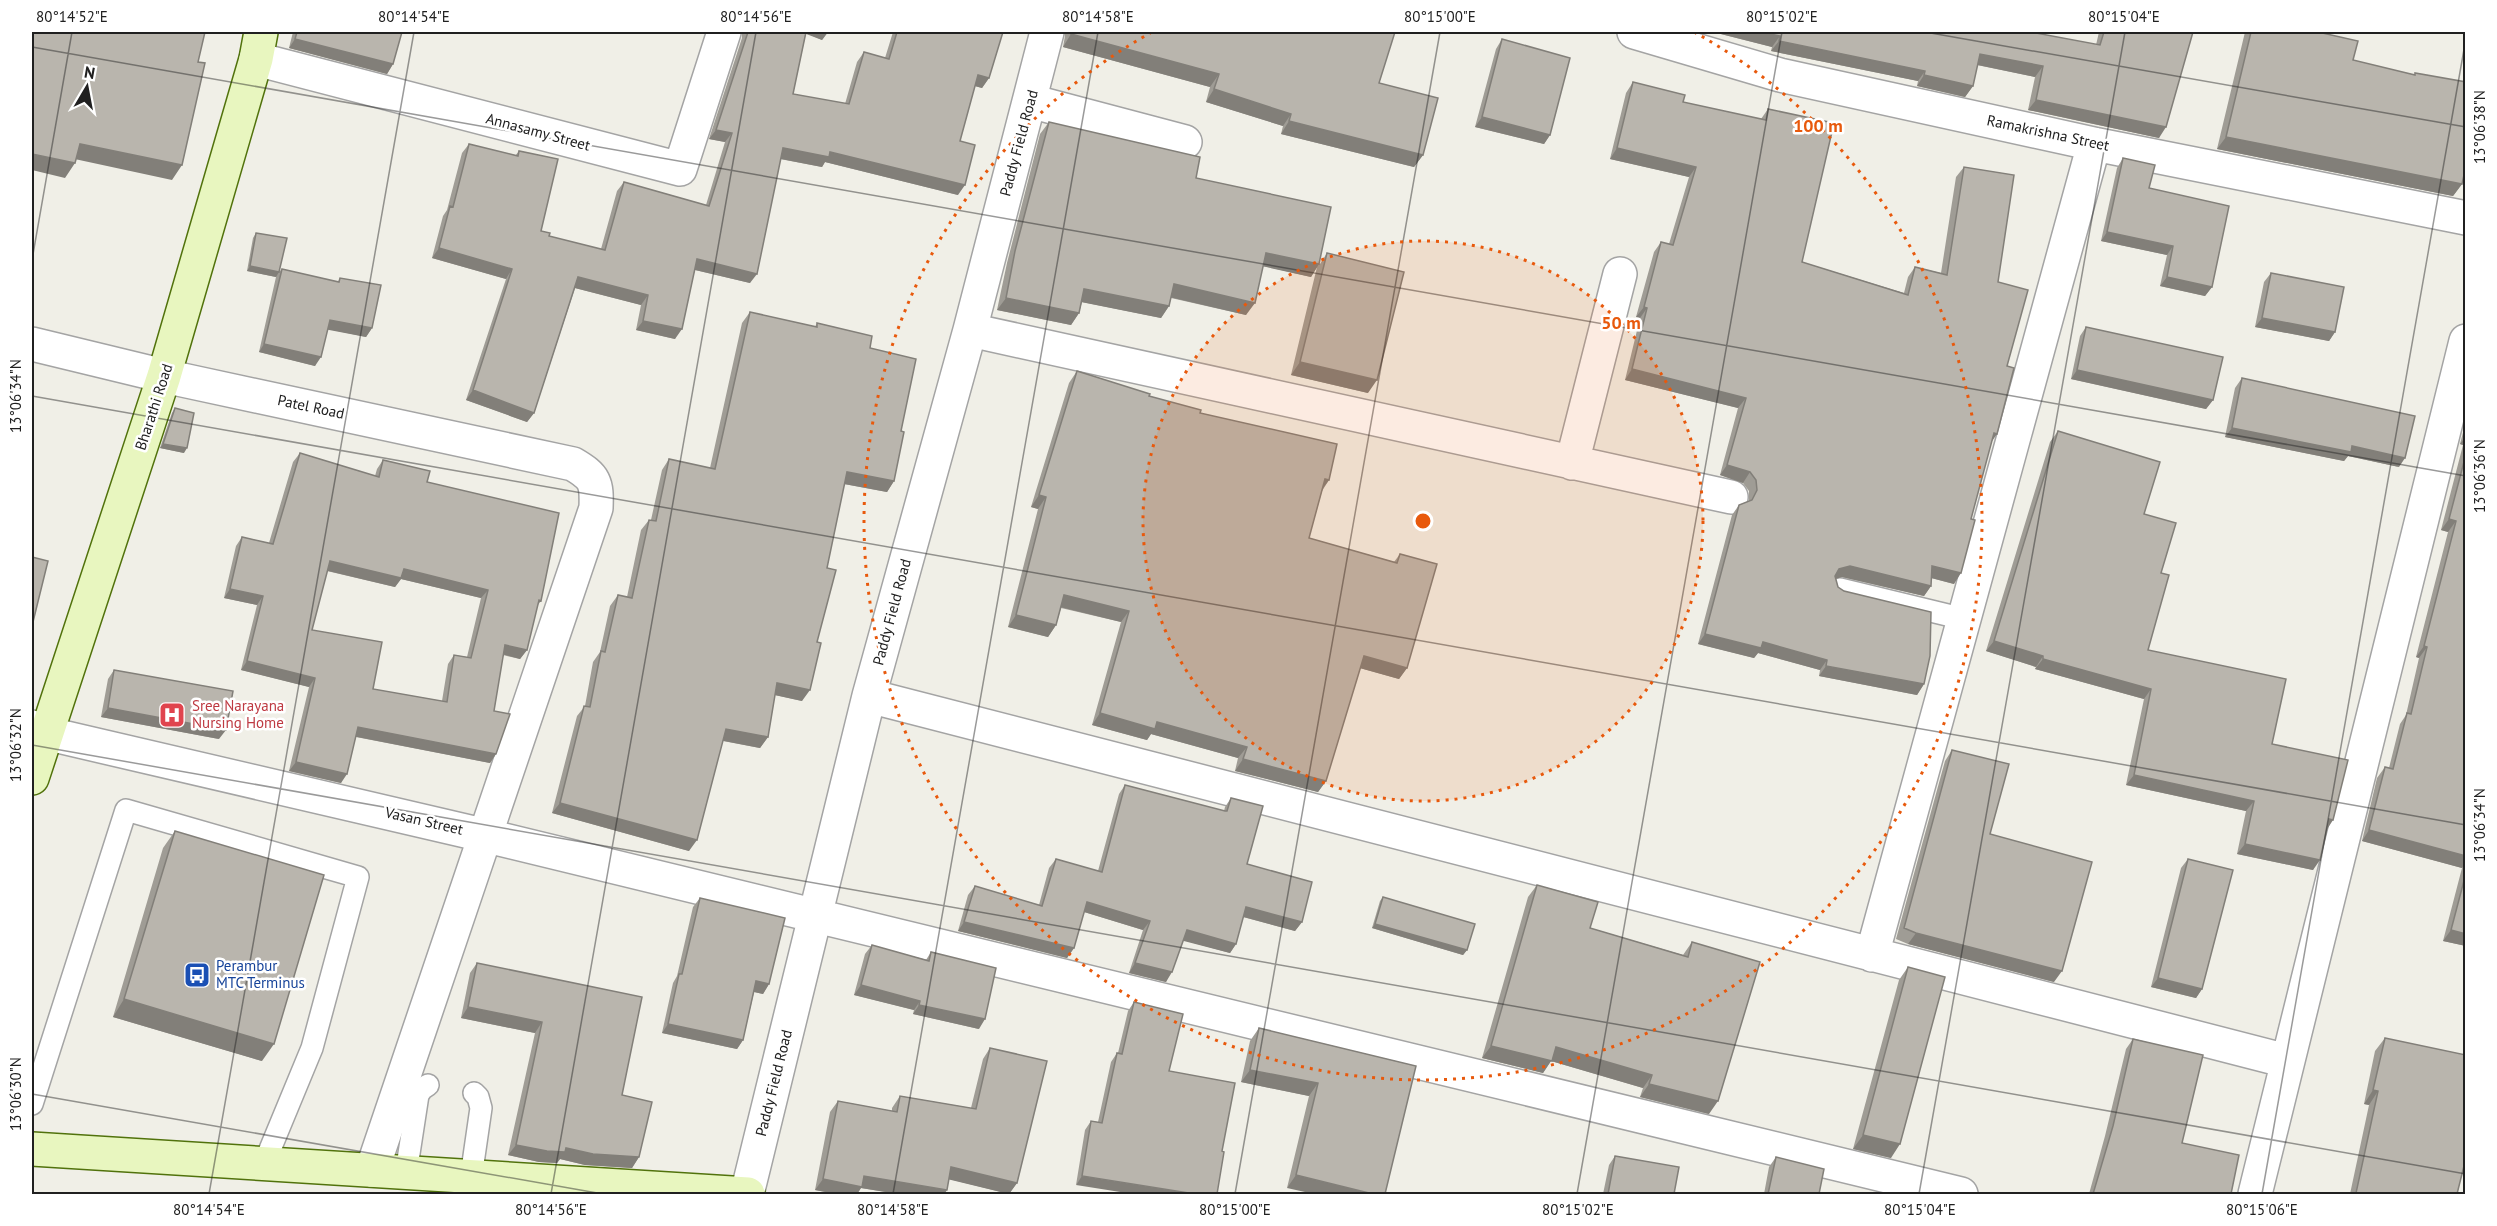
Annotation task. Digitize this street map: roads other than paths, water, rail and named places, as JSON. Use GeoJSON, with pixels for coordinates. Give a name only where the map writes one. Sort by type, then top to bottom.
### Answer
{"type":"FeatureCollection","features":[{"type":"Feature","properties":{"kind":"street","name":"Annasamy Street"},"geometry":{"type":"LineString","coordinates":[[258,45],[680,169],[724,32]]}},
{"type":"Feature","properties":{"kind":"street","name":"Paddy Field Road"},"geometry":{"type":"LineString","coordinates":[[748,1194],[869,696],[970,330],[1047,32]]}},
{"type":"Feature","properties":{"kind":"street","name":"Ramakrishna Street"},"geometry":{"type":"LineString","coordinates":[[1634,32],[1780,75],[2094,144],[2466,218]]}},
{"type":"Feature","properties":{"kind":"street","name":"Bharathi Road"},"geometry":{"type":"LineString","coordinates":[[32,778],[38,730],[165,376],[258,45]]}},
{"type":"Feature","properties":{"kind":"street"},"geometry":{"type":"LineString","coordinates":[[1030,101],[1185,142]]}},
{"type":"Feature","properties":{"kind":"street"},"geometry":{"type":"LineString","coordinates":[[1872,955],[2094,144]]}},
{"type":"Feature","properties":{"kind":"street"},"geometry":{"type":"LineString","coordinates":[[1572,463],[1620,274]]}},
{"type":"Feature","properties":{"kind":"street"},"geometry":{"type":"LineString","coordinates":[[970,330],[1731,497]]}},
{"type":"Feature","properties":{"kind":"street"},"geometry":{"type":"LineString","coordinates":[[2255,1194],[2286,1061],[2466,340]]}},
{"type":"Feature","properties":{"kind":"street","name":"Patel Road"},"geometry":{"type":"LineString","coordinates":[[32,344],[165,376],[573,464],[588,473],[597,487],[596,508],[487,836]]}},
{"type":"Feature","properties":{"kind":"street"},"geometry":{"type":"LineString","coordinates":[[869,696],[2286,1061]]}},
{"type":"Feature","properties":{"kind":"street","name":"Vasan Street"},"geometry":{"type":"LineString","coordinates":[[38,730],[487,836],[1961,1194]]}},
{"type":"Feature","properties":{"kind":"street"},"geometry":{"type":"LineString","coordinates":[[372,1170],[487,836]]}},
{"type":"Feature","properties":{"kind":"street"},"geometry":{"type":"LineString","coordinates":[[32,1149],[748,1194]]}},
{"type":"Feature","properties":{"kind":"lane"},"geometry":{"type":"LineString","coordinates":[[1840,589],[1964,619]]}},
{"type":"Feature","properties":{"kind":"lane"},"geometry":{"type":"LineString","coordinates":[[32,1104],[126,810],[358,877],[312,1048],[264,1164]]}},
{"type":"Feature","properties":{"kind":"lane"},"geometry":{"type":"LineString","coordinates":[[406,1173],[418,1095],[428,1085]]}},
{"type":"Feature","properties":{"kind":"lane"},"geometry":{"type":"LineString","coordinates":[[471,1177],[481,1108],[478,1097],[474,1093]]}},
{"type":"Feature","properties":{"kind":"place","name":"Sree Narayana Nursing Home"},"geometry":{"type":"Point","coordinates":[172,715]}},
{"type":"Feature","properties":{"kind":"place","name":"Perambur MTC Terminus"},"geometry":{"type":"Point","coordinates":[197,975]}}]}
